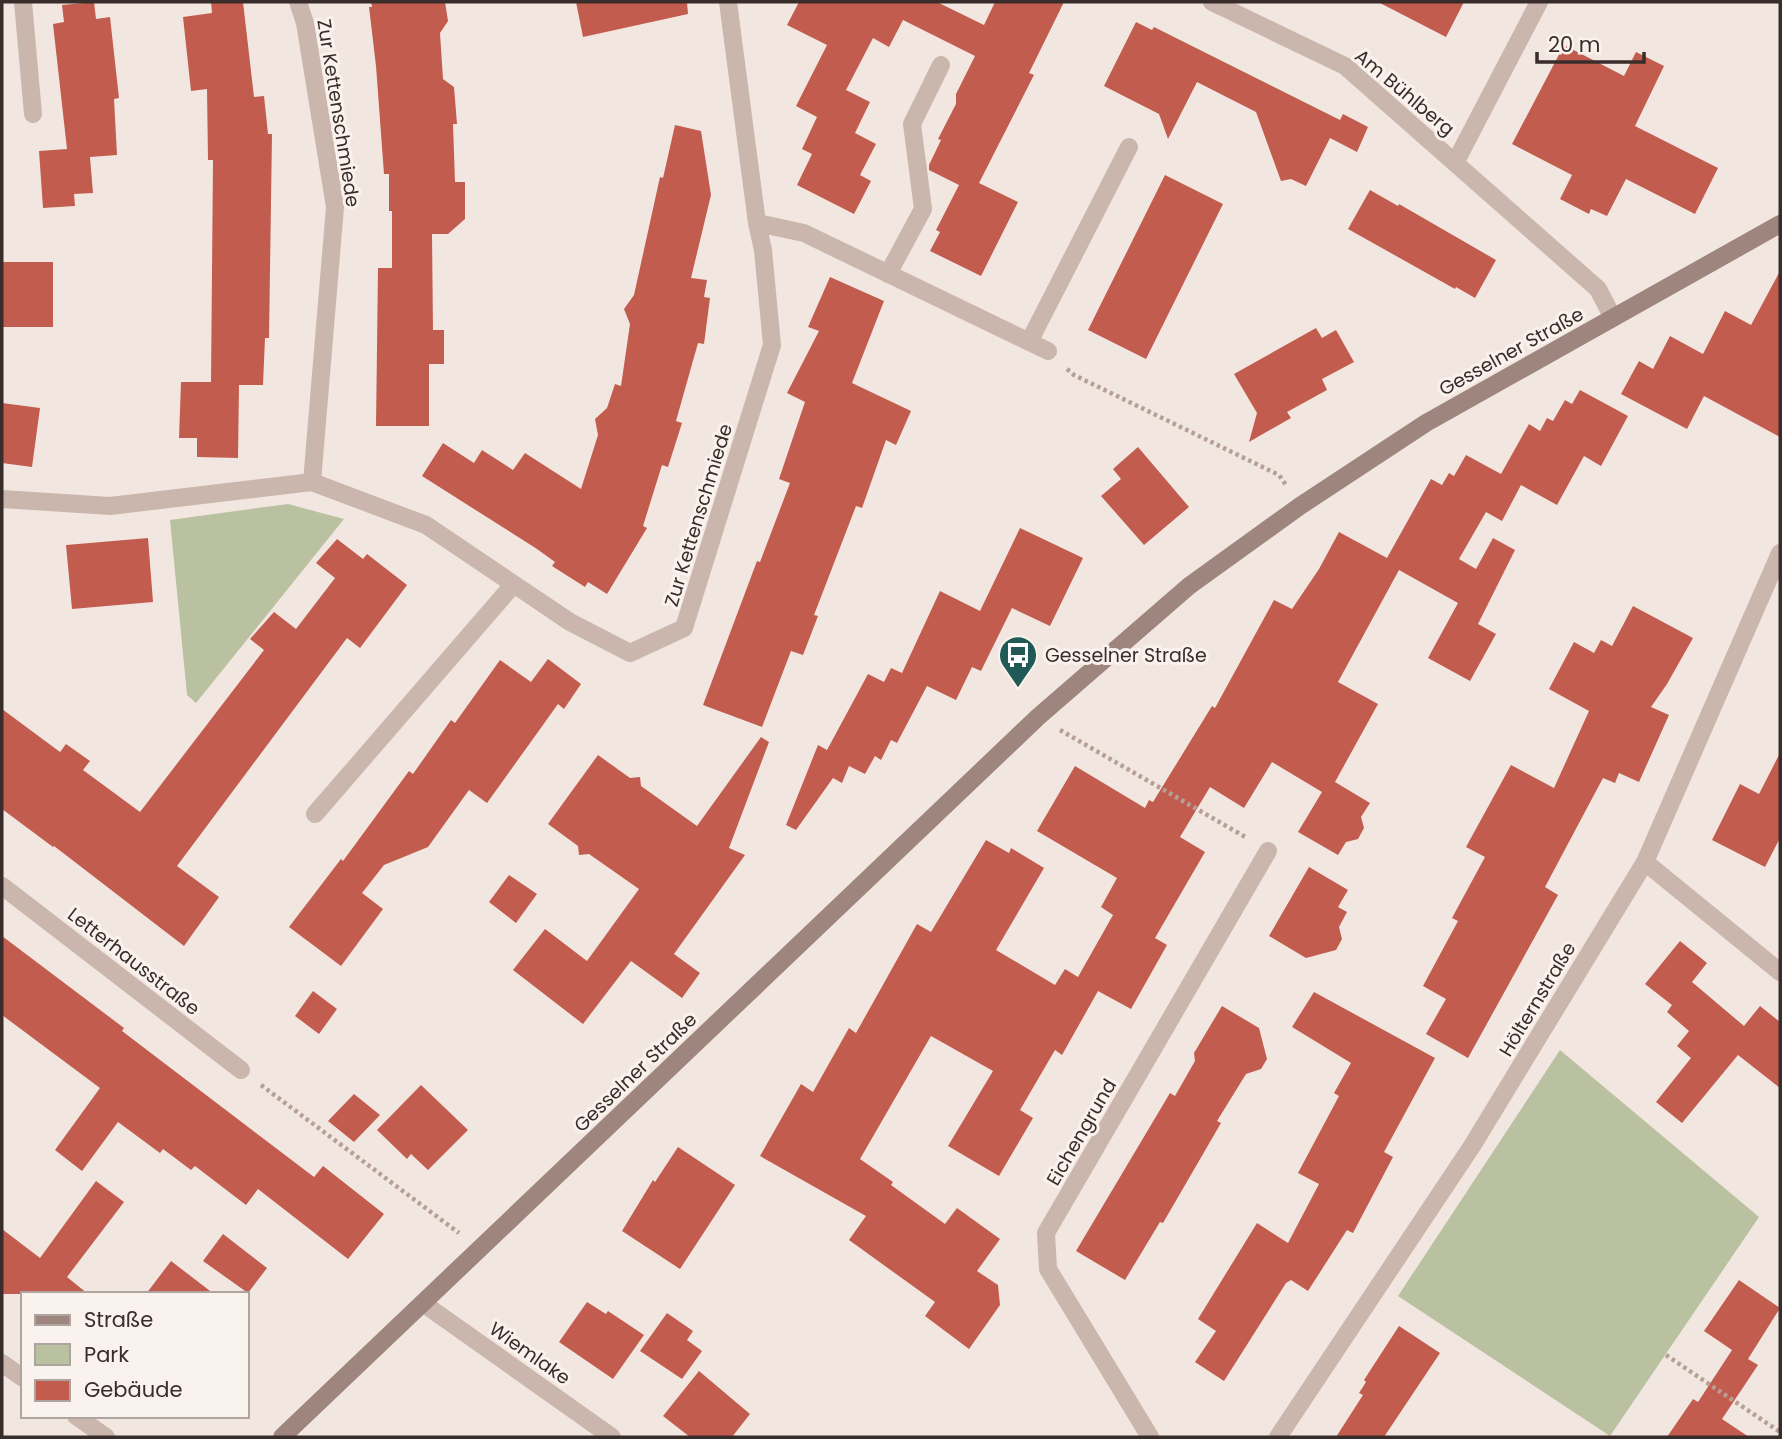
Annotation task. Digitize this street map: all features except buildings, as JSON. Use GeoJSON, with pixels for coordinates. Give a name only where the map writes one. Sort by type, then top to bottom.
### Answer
{"type":"FeatureCollection","features":[{"type":"Feature","properties":{"kind":"street"},"geometry":{"type":"LineString","coordinates":[[23,2],[33,114]]}},
{"type":"Feature","properties":{"kind":"street","name":"Zur Kettenschmiede"},"geometry":{"type":"LineString","coordinates":[[298,2],[305,23],[335,207],[313,482]]}},
{"type":"Feature","properties":{"kind":"street","name":"Zur Kettenschmiede"},"geometry":{"type":"LineString","coordinates":[[2,499],[110,506],[313,482],[426,525],[570,622],[630,653],[684,628],[772,345],[763,250],[757,223],[728,2]]}},
{"type":"Feature","properties":{"kind":"street","name":"Am Bühlberg"},"geometry":{"type":"LineString","coordinates":[[1212,2],[1345,66],[1598,289],[1613,318]]}},
{"type":"Feature","properties":{"kind":"street","name":"Am Bühlberg"},"geometry":{"type":"LineString","coordinates":[[1455,163],[1538,2]]}},
{"type":"Feature","properties":{"kind":"street"},"geometry":{"type":"LineString","coordinates":[[888,274],[923,209],[912,124],[941,65]]}},
{"type":"Feature","properties":{"kind":"street"},"geometry":{"type":"LineString","coordinates":[[1029,342],[1129,147]]}},
{"type":"Feature","properties":{"kind":"street"},"geometry":{"type":"LineString","coordinates":[[757,223],[804,233],[1048,351]]}},
{"type":"Feature","properties":{"kind":"street","name":"Gesselner Straße"},"geometry":{"type":"LineString","coordinates":[[282,1437],[1038,717],[1189,586],[1300,506],[1426,423],[1780,224]]}},
{"type":"Feature","properties":{"kind":"street","name":"Hölternstraße"},"geometry":{"type":"LineString","coordinates":[[1278,1437],[1472,1146],[1645,862],[1780,553]]}},
{"type":"Feature","properties":{"kind":"street"},"geometry":{"type":"LineString","coordinates":[[316,814],[513,585]]}},
{"type":"Feature","properties":{"kind":"street","name":"Eichengrund"},"geometry":{"type":"LineString","coordinates":[[1150,1437],[1048,1269],[1046,1233],[1268,851]]}},
{"type":"Feature","properties":{"kind":"street"},"geometry":{"type":"LineString","coordinates":[[1645,862],[1780,972]]}},
{"type":"Feature","properties":{"kind":"street","name":"Letterhausstraße"},"geometry":{"type":"LineString","coordinates":[[2,886],[241,1070]]}},
{"type":"Feature","properties":{"kind":"street","name":"Wiemlake"},"geometry":{"type":"LineString","coordinates":[[424,1304],[606,1436]]}},
{"type":"Feature","properties":{"kind":"street"},"geometry":{"type":"LineString","coordinates":[[2,1363],[21,1377]]}},
{"type":"Feature","properties":{"kind":"street"},"geometry":{"type":"LineString","coordinates":[[79,1418],[106,1437]]}},
{"type":"Feature","properties":{"kind":"path"},"geometry":{"type":"LineString","coordinates":[[1048,351],[1073,375],[1279,475],[1300,506]]}},
{"type":"Feature","properties":{"kind":"path"},"geometry":{"type":"LineString","coordinates":[[1038,717],[1268,851]]}},
{"type":"Feature","properties":{"kind":"path"},"geometry":{"type":"LineString","coordinates":[[241,1070],[480,1249]]}},
{"type":"Feature","properties":{"kind":"path"},"geometry":{"type":"LineString","coordinates":[[1666,1355],[1780,1432]]}},
{"type":"Feature","properties":{"kind":"green space"},"geometry":{"type":"Polygon","coordinates":[[[288,504],[344,519],[196,703],[187,695],[170,520],[288,504]]]}},
{"type":"Feature","properties":{"kind":"green space"},"geometry":{"type":"Polygon","coordinates":[[[1560,1050],[1759,1217],[1610,1436],[1398,1296],[1560,1050]]]}},
{"type":"Feature","properties":{"kind":"place","name":"Gesselner Straße"},"geometry":{"type":"Point","coordinates":[1018,689]}}]}
